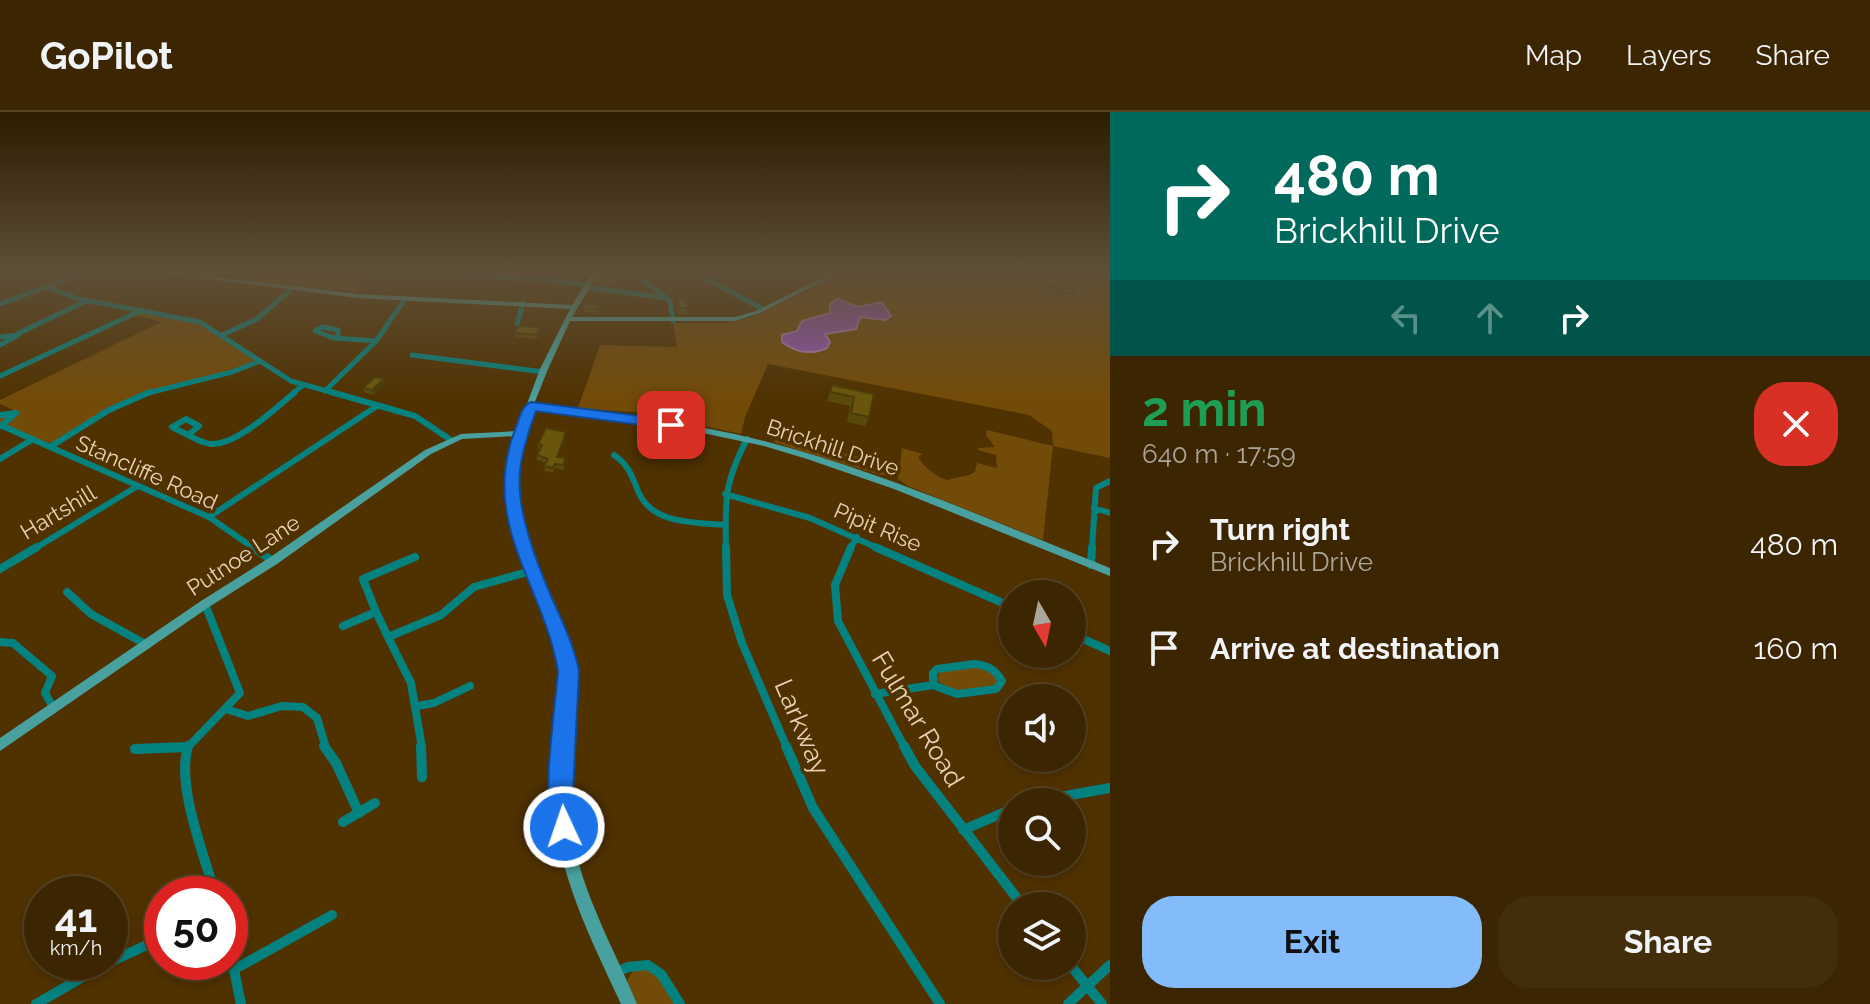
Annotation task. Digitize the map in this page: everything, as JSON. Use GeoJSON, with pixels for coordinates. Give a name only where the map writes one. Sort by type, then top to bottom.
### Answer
{"type":"FeatureCollection","features":[{"type":"Feature","properties":{"kind":"street"},"geometry":{"type":"LineString","coordinates":[[0,337],[17,334],[57,315]]}},
{"type":"Feature","properties":{"kind":"street"},"geometry":{"type":"LineString","coordinates":[[0,376],[133,315]]}},
{"type":"Feature","properties":{"kind":"street"},"geometry":{"type":"LineString","coordinates":[[168,315],[192,319],[303,385],[415,416],[451,440]]}},
{"type":"Feature","properties":{"kind":"street"},"geometry":{"type":"LineString","coordinates":[[222,335],[264,315]]}},
{"type":"Feature","properties":{"kind":"street"},"geometry":{"type":"LineString","coordinates":[[325,391],[376,341],[394,315]]}},
{"type":"Feature","properties":{"kind":"street"},"geometry":{"type":"LineString","coordinates":[[517,325],[520,315]]}},
{"type":"Feature","properties":{"kind":"street"},"geometry":{"type":"LineString","coordinates":[[570,315],[521,433],[512,472],[517,526],[531,571],[565,652],[569,671],[561,792],[564,827],[582,896],[629,1004]]}},
{"type":"Feature","properties":{"kind":"street"},"geometry":{"type":"LineString","coordinates":[[672,315],[673,321]]}},
{"type":"Feature","properties":{"kind":"street"},"geometry":{"type":"LineString","coordinates":[[567,319],[724,321],[745,315]]}},
{"type":"Feature","properties":{"kind":"street"},"geometry":{"type":"LineString","coordinates":[[0,345],[17,334]]}},
{"type":"Feature","properties":{"kind":"street"},"geometry":{"type":"LineString","coordinates":[[338,336],[376,341]]}},
{"type":"Feature","properties":{"kind":"street"},"geometry":{"type":"LineString","coordinates":[[412,355],[544,372]]}},
{"type":"Feature","properties":{"kind":"street"},"geometry":{"type":"LineString","coordinates":[[50,447],[114,408],[145,394],[227,375],[260,361]]}},
{"type":"Feature","properties":{"kind":"street"},"geometry":{"type":"LineString","coordinates":[[188,435],[211,444],[220,443],[276,409],[303,385]]}},
{"type":"Feature","properties":{"kind":"street"},"geometry":{"type":"LineString","coordinates":[[209,517],[377,406]]}},
{"type":"Feature","properties":{"kind":"street","name":"Brickhill Drive"},"geometry":{"type":"LineString","coordinates":[[531,406],[747,439],[889,483],[1110,572]]}},
{"type":"Feature","properties":{"kind":"street","name":"Stancliffe Road"},"geometry":{"type":"LineString","coordinates":[[0,415],[16,413],[0,426],[209,517],[273,561]]}},
{"type":"Feature","properties":{"kind":"street","name":"Putnoe Lane"},"geometry":{"type":"LineString","coordinates":[[0,745],[273,561],[403,467],[451,440],[521,433]]}},
{"type":"Feature","properties":{"kind":"street"},"geometry":{"type":"LineString","coordinates":[[0,459],[33,439]]}},
{"type":"Feature","properties":{"kind":"street","name":"Larkway"},"geometry":{"type":"LineString","coordinates":[[747,439],[731,470],[725,494],[727,595],[742,643],[813,808],[940,1004]]}},
{"type":"Feature","properties":{"kind":"street"},"geometry":{"type":"LineString","coordinates":[[614,455],[629,467],[641,499],[652,510],[671,519],[725,525]]}},
{"type":"Feature","properties":{"kind":"street"},"geometry":{"type":"LineString","coordinates":[[1091,565],[1096,488],[1110,481]]}},
{"type":"Feature","properties":{"kind":"street","name":"Hartshill"},"geometry":{"type":"LineString","coordinates":[[0,569],[136,487]]}},
{"type":"Feature","properties":{"kind":"street","name":"Pipit Rise"},"geometry":{"type":"LineString","coordinates":[[725,494],[783,508],[857,537],[998,601]]}},
{"type":"Feature","properties":{"kind":"street"},"geometry":{"type":"LineString","coordinates":[[1094,508],[1110,513]]}},
{"type":"Feature","properties":{"kind":"street","name":"Fulmar Road"},"geometry":{"type":"LineString","coordinates":[[857,537],[834,577],[833,600],[844,636],[915,766],[1012,892]]}},
{"type":"Feature","properties":{"kind":"street"},"geometry":{"type":"LineString","coordinates":[[415,557],[363,579],[411,682],[424,757],[422,777]]}},
{"type":"Feature","properties":{"kind":"street"},"geometry":{"type":"LineString","coordinates":[[388,637],[441,615],[474,587],[531,571]]}},
{"type":"Feature","properties":{"kind":"street"},"geometry":{"type":"LineString","coordinates":[[67,592],[91,614],[147,645]]}},
{"type":"Feature","properties":{"kind":"street"},"geometry":{"type":"LineString","coordinates":[[205,604],[240,693],[229,710],[187,747],[183,769],[210,876]]}},
{"type":"Feature","properties":{"kind":"street"},"geometry":{"type":"LineString","coordinates":[[343,626],[376,612]]}},
{"type":"Feature","properties":{"kind":"street"},"geometry":{"type":"LineString","coordinates":[[1086,640],[1110,651]]}},
{"type":"Feature","properties":{"kind":"street"},"geometry":{"type":"LineString","coordinates":[[0,642],[13,643],[52,676],[45,693],[54,709]]}},
{"type":"Feature","properties":{"kind":"street"},"geometry":{"type":"LineString","coordinates":[[875,694],[933,685],[948,695],[957,696],[996,689],[1002,681],[994,669],[978,663],[937,669],[933,673],[933,685]]}},
{"type":"Feature","properties":{"kind":"street"},"geometry":{"type":"LineString","coordinates":[[417,706],[434,703],[470,686]]}},
{"type":"Feature","properties":{"kind":"street"},"geometry":{"type":"LineString","coordinates":[[229,710],[248,716],[282,706],[303,707],[317,718],[323,744],[336,763],[359,813]]}},
{"type":"Feature","properties":{"kind":"street"},"geometry":{"type":"LineString","coordinates":[[135,749],[187,747]]}},
{"type":"Feature","properties":{"kind":"street"},"geometry":{"type":"LineString","coordinates":[[1086,792],[1110,788]]}},
{"type":"Feature","properties":{"kind":"street"},"geometry":{"type":"LineString","coordinates":[[343,822],[375,803]]}},
{"type":"Feature","properties":{"kind":"street"},"geometry":{"type":"LineString","coordinates":[[963,830],[998,815]]}},
{"type":"Feature","properties":{"kind":"street"},"geometry":{"type":"LineString","coordinates":[[248,962],[332,915]]}},
{"type":"Feature","properties":{"kind":"street"},"geometry":{"type":"LineString","coordinates":[[615,973],[634,962],[651,964],[660,971],[680,1004]]}},
{"type":"Feature","properties":{"kind":"street"},"geometry":{"type":"LineString","coordinates":[[1068,1004],[1086,984],[1110,965]]}},
{"type":"Feature","properties":{"kind":"street"},"geometry":{"type":"LineString","coordinates":[[36,1004],[78,980]]}},
{"type":"Feature","properties":{"kind":"street"},"geometry":{"type":"LineString","coordinates":[[237,980],[241,1004]]}},
{"type":"Feature","properties":{"kind":"street"},"geometry":{"type":"LineString","coordinates":[[1083,980],[1102,1004]]}},
{"type":"Feature","properties":{"kind":"shaded area"},"geometry":{"type":"Polygon","coordinates":[[[136,315],[154,315],[204,325],[256,359],[253,364],[144,393],[55,442],[46,443],[0,423],[0,418],[14,410],[0,404],[0,400],[161,322],[136,315]]]}},
{"type":"Feature","properties":{"kind":"shaded area"},"geometry":{"type":"Polygon","coordinates":[[[757,315],[1110,315],[1110,458],[1053,446],[1052,431],[1029,415],[768,364],[741,434],[643,413],[578,408],[600,345],[677,347],[673,323],[724,323],[757,315]]]}},
{"type":"Feature","properties":{"kind":"shaded area"},"geometry":{"type":"Polygon","coordinates":[[[824,315],[891,316],[885,320],[860,317],[856,329],[825,334],[830,342],[827,348],[809,352],[798,351],[782,342],[782,335],[797,331],[802,321],[824,315]]]}},
{"type":"Feature","properties":{"kind":"shaded area"},"geometry":{"type":"Polygon","coordinates":[[[987,430],[1053,446],[1043,540],[908,486],[898,479],[902,448],[923,454],[918,457],[926,467],[947,480],[972,474],[977,463],[997,468],[996,455],[978,450],[995,447],[986,435],[987,430]]]}},
{"type":"Feature","properties":{"kind":"shaded area"},"geometry":{"type":"Polygon","coordinates":[[[788,433],[820,441],[820,447],[885,463],[888,461],[888,475],[773,442],[788,433]]]}},
{"type":"Feature","properties":{"kind":"shaded area"},"geometry":{"type":"Polygon","coordinates":[[[980,665],[999,679],[994,686],[955,692],[936,680],[940,672],[980,665]]]}},
{"type":"Feature","properties":{"kind":"shaded area"},"geometry":{"type":"Polygon","coordinates":[[[634,969],[653,969],[676,1004],[636,1004],[627,981],[634,969]]]}},
{"type":"Feature","properties":{"kind":"building"},"geometry":{"type":"Polygon","coordinates":[[[517,326],[539,327],[537,335],[515,333],[517,326]]]}},
{"type":"Feature","properties":{"kind":"building"},"geometry":{"type":"Polygon","coordinates":[[[375,377],[384,379],[372,390],[363,388],[375,377]]]}},
{"type":"Feature","properties":{"kind":"building"},"geometry":{"type":"Polygon","coordinates":[[[832,385],[874,394],[869,417],[851,413],[854,397],[830,392],[832,385]]]}},
{"type":"Feature","properties":{"kind":"building"},"geometry":{"type":"Polygon","coordinates":[[[546,428],[566,432],[557,457],[566,458],[563,465],[555,464],[553,468],[544,466],[548,459],[537,455],[542,445],[538,444],[546,428]]]}},
{"type":"Feature","properties":{"kind":"route"},"geometry":{"type":"LineString","coordinates":[[564,827],[561,792],[569,671],[565,652],[522,548],[517,526],[512,472],[521,433],[531,406],[671,425]]}}]}
